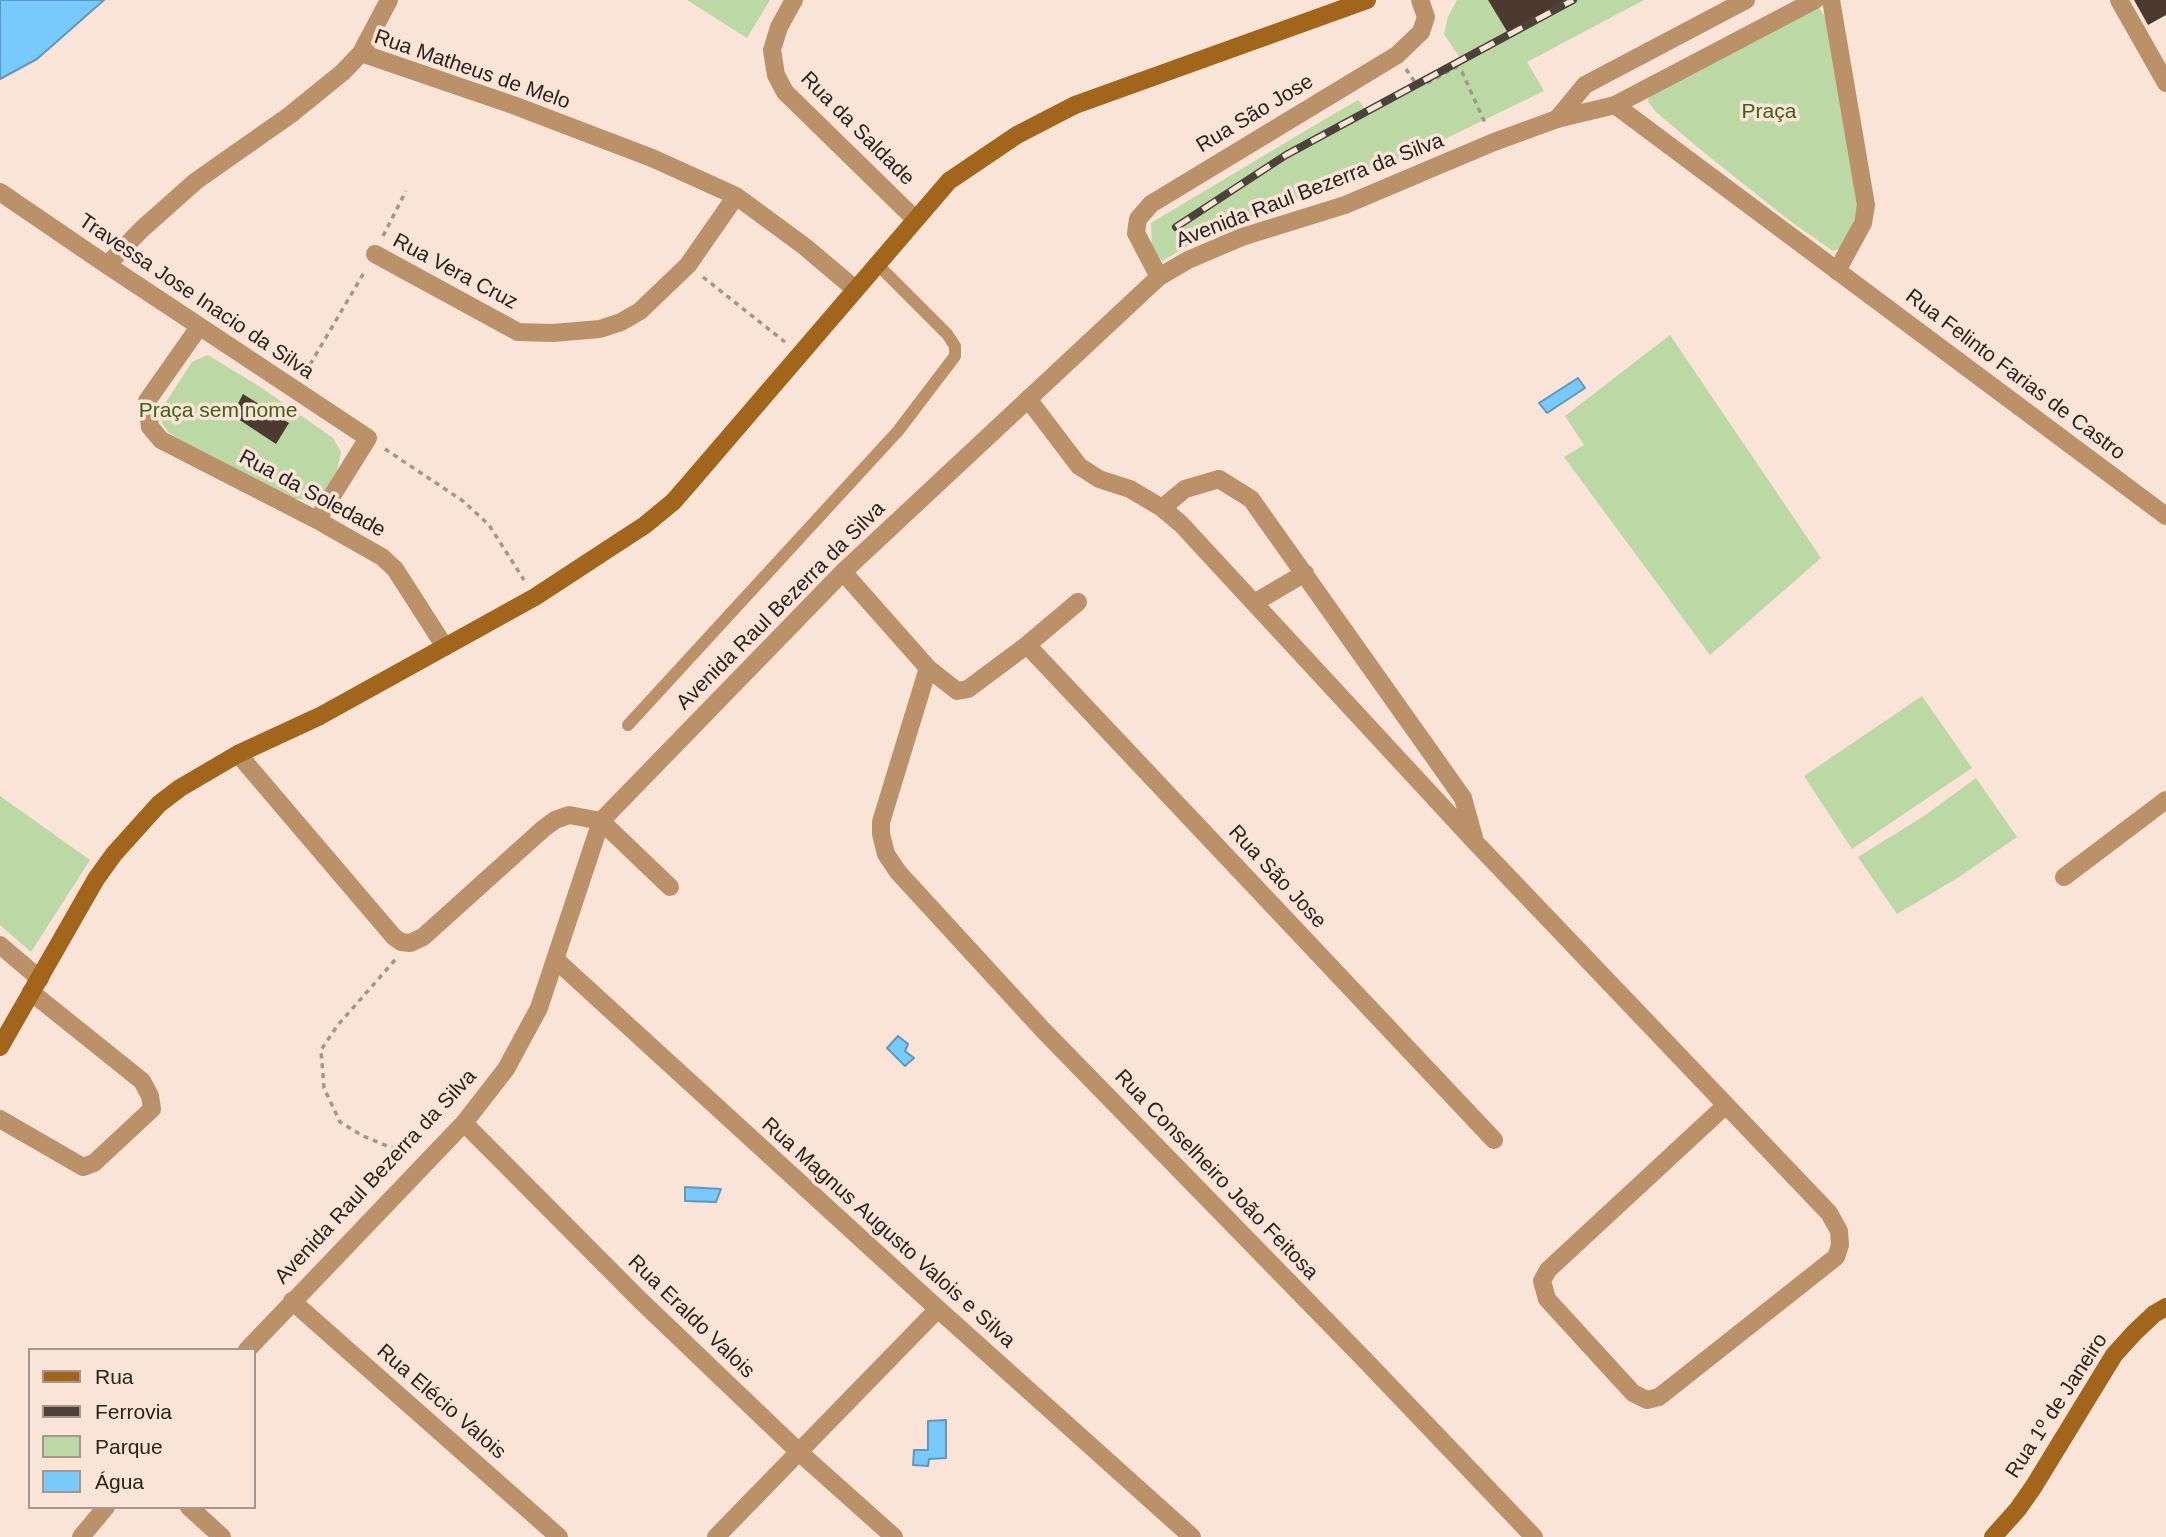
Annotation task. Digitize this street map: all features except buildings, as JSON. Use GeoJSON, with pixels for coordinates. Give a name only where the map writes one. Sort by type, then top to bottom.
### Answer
{"type":"FeatureCollection","features":[{"type":"Feature","properties":{"kind":"main road"},"geometry":{"type":"LineString","coordinates":[[0,1047],[96,879],[114,853],[144,820],[180,788],[238,754],[320,716],[535,597],[613,548],[673,502],[949,181],[1017,135],[1075,105],[1367,0]]}},
{"type":"Feature","properties":{"kind":"main road","name":"Rua 1º de Janeiro"},"geometry":{"type":"LineString","coordinates":[[1993,1537],[2034,1486],[2114,1355],[2154,1314],[2166,1307]]}},
{"type":"Feature","properties":{"kind":"street"},"geometry":{"type":"LineString","coordinates":[[361,53],[389,0]]}},
{"type":"Feature","properties":{"kind":"street","name":"Rua da Saldade"},"geometry":{"type":"LineString","coordinates":[[794,0],[779,27],[772,50],[776,75],[785,92],[915,219]]}},
{"type":"Feature","properties":{"kind":"street","name":"Rua São Jose"},"geometry":{"type":"LineString","coordinates":[[1159,277],[1136,233],[1138,219],[1151,204],[1397,55],[1421,32],[1426,18],[1420,0]]}},
{"type":"Feature","properties":{"kind":"street"},"geometry":{"type":"LineString","coordinates":[[1557,119],[1585,85],[1746,0]]}},
{"type":"Feature","properties":{"kind":"street","name":"Avenida Raul Bezerra da Silva"},"geometry":{"type":"LineString","coordinates":[[249,1348],[464,1123],[506,1069],[539,1008],[601,821],[843,572],[1159,277],[1188,260],[1242,237],[1345,205],[1494,142],[1557,119],[1615,105],[1815,0]]}},
{"type":"Feature","properties":{"kind":"street"},"geometry":{"type":"LineString","coordinates":[[1831,0],[1866,205],[1863,223],[1837,271]]}},
{"type":"Feature","properties":{"kind":"street"},"geometry":{"type":"LineString","coordinates":[[2119,0],[2166,83]]}},
{"type":"Feature","properties":{"kind":"street"},"geometry":{"type":"LineString","coordinates":[[1712,18],[1728,45]]}},
{"type":"Feature","properties":{"kind":"street","name":"Rua Matheus de Melo"},"geometry":{"type":"LineString","coordinates":[[107,265],[142,229],[196,181],[290,115],[343,72],[361,53],[513,105],[652,158],[736,196],[804,246],[855,289]]}},
{"type":"Feature","properties":{"kind":"street","name":"Rua Felinto Farias de Castro"},"geometry":{"type":"LineString","coordinates":[[1585,85],[2166,516]]}},
{"type":"Feature","properties":{"kind":"street","name":"Travessa Jose Inacio da Silva"},"geometry":{"type":"LineString","coordinates":[[0,192],[368,438]]}},
{"type":"Feature","properties":{"kind":"street","name":"Rua Vera Cruz"},"geometry":{"type":"LineString","coordinates":[[375,254],[518,332],[535,334],[600,329],[621,322],[640,311],[688,265],[736,196]]}},
{"type":"Feature","properties":{"kind":"street","name":"Rua da Soledade"},"geometry":{"type":"LineString","coordinates":[[199,327],[147,401],[150,427],[160,440],[317,520],[382,557],[395,569],[445,647]]}},
{"type":"Feature","properties":{"kind":"street"},"geometry":{"type":"LineString","coordinates":[[1028,399],[1079,466],[1099,479],[1130,489],[1162,508],[1181,524],[1476,843],[1726,1105],[1829,1213],[1839,1231],[1840,1245],[1836,1257],[1659,1397],[1647,1400],[1633,1394],[1547,1299],[1542,1281],[1548,1270],[1726,1105]]}},
{"type":"Feature","properties":{"kind":"street"},"geometry":{"type":"LineString","coordinates":[[317,520],[368,438]]}},
{"type":"Feature","properties":{"kind":"street"},"geometry":{"type":"LineString","coordinates":[[1162,508],[1185,489],[1219,479],[1251,499],[1463,798],[1476,843]]}},
{"type":"Feature","properties":{"kind":"street"},"geometry":{"type":"LineString","coordinates":[[843,572],[928,668],[957,691],[968,689],[1078,602]]}},
{"type":"Feature","properties":{"kind":"street"},"geometry":{"type":"LineString","coordinates":[[1254,603],[1304,573]]}},
{"type":"Feature","properties":{"kind":"street","name":"Rua São Jose"},"geometry":{"type":"LineString","coordinates":[[1027,645],[1494,1140]]}},
{"type":"Feature","properties":{"kind":"street","name":"Rua Conselheiro João Feitosa"},"geometry":{"type":"LineString","coordinates":[[928,668],[881,822],[886,854],[898,872],[1043,1030],[1534,1537]]}},
{"type":"Feature","properties":{"kind":"street"},"geometry":{"type":"LineString","coordinates":[[238,754],[401,942],[417,940],[530,840],[555,820],[569,815],[601,821],[670,887]]}},
{"type":"Feature","properties":{"kind":"street"},"geometry":{"type":"LineString","coordinates":[[2064,877],[2166,800]]}},
{"type":"Feature","properties":{"kind":"street"},"geometry":{"type":"LineString","coordinates":[[0,946],[36,986],[142,1081],[150,1096],[152,1108],[94,1163],[83,1167],[0,1119]]}},
{"type":"Feature","properties":{"kind":"street","name":"Rua Magnus Augusto Valois e Silva"},"geometry":{"type":"LineString","coordinates":[[556,960],[1192,1537]]}},
{"type":"Feature","properties":{"kind":"street","name":"Rua Eraldo Valois"},"geometry":{"type":"LineString","coordinates":[[464,1123],[640,1300],[799,1452],[894,1537]]}},
{"type":"Feature","properties":{"kind":"street","name":"Rua Elécio Valois"},"geometry":{"type":"LineString","coordinates":[[292,1301],[559,1537]]}},
{"type":"Feature","properties":{"kind":"street"},"geometry":{"type":"LineString","coordinates":[[716,1537],[938,1309]]}},
{"type":"Feature","properties":{"kind":"street"},"geometry":{"type":"LineString","coordinates":[[81,1537],[104,1509]]}},
{"type":"Feature","properties":{"kind":"street"},"geometry":{"type":"LineString","coordinates":[[191,1509],[222,1537]]}},
{"type":"Feature","properties":{"kind":"lane"},"geometry":{"type":"LineString","coordinates":[[628,725],[898,431],[955,356],[955,346],[947,334],[877,264]]}},
{"type":"Feature","properties":{"kind":"path"},"geometry":{"type":"LineString","coordinates":[[1397,55],[1416,85],[1424,85],[1456,67],[1462,72],[1494,142]]}},
{"type":"Feature","properties":{"kind":"path"},"geometry":{"type":"LineString","coordinates":[[375,254],[405,191]]}},
{"type":"Feature","properties":{"kind":"path","name":"Rua Vera Cruz"},"geometry":{"type":"LineString","coordinates":[[295,390],[375,254]]}},
{"type":"Feature","properties":{"kind":"path"},"geometry":{"type":"LineString","coordinates":[[688,265],[800,354]]}},
{"type":"Feature","properties":{"kind":"path"},"geometry":{"type":"LineString","coordinates":[[368,438],[463,501],[489,525],[535,597]]}},
{"type":"Feature","properties":{"kind":"path"},"geometry":{"type":"LineString","coordinates":[[417,940],[337,1026],[321,1050],[324,1088],[340,1122],[363,1136],[426,1162]]}},
{"type":"Feature","properties":{"kind":"green space"},"geometry":{"type":"Polygon","coordinates":[[[687,0],[770,0],[747,38],[687,0]]]}},
{"type":"Feature","properties":{"kind":"green space"},"geometry":{"type":"Polygon","coordinates":[[[1457,0],[1562,0],[1460,58],[1444,34],[1448,17],[1457,0]]]}},
{"type":"Feature","properties":{"kind":"green space"},"geometry":{"type":"Polygon","coordinates":[[[1571,0],[1644,0],[1527,62],[1544,91],[1395,163],[1219,228],[1162,261],[1152,249],[1151,223],[1310,128],[1358,100],[1366,110],[1571,0]]]}},
{"type":"Feature","properties":{"kind":"green space","name":"Praça"},"geometry":{"type":"Polygon","coordinates":[[[1818,6],[1826,18],[1857,195],[1857,210],[1844,247],[1833,251],[1790,221],[1701,150],[1648,102],[1649,96],[1818,6]]]}},
{"type":"Feature","properties":{"kind":"green space"},"geometry":{"type":"Polygon","coordinates":[[[1670,335],[1821,558],[1710,655],[1564,457],[1584,445],[1565,416],[1670,335]]]}},
{"type":"Feature","properties":{"kind":"green space","name":"Praça sem nome"},"geometry":{"type":"Polygon","coordinates":[[[208,355],[265,390],[333,438],[341,452],[336,475],[323,496],[312,500],[293,499],[168,432],[162,423],[164,405],[192,362],[208,355]]]}},
{"type":"Feature","properties":{"kind":"green space"},"geometry":{"type":"Polygon","coordinates":[[[1922,696],[1972,768],[1852,849],[1804,776],[1922,696]]]}},
{"type":"Feature","properties":{"kind":"green space"},"geometry":{"type":"Polygon","coordinates":[[[1976,778],[2017,837],[1959,877],[1897,914],[1858,857],[1924,816],[1976,778]]]}},
{"type":"Feature","properties":{"kind":"green space"},"geometry":{"type":"Polygon","coordinates":[[[0,796],[90,860],[31,952],[0,925],[0,796]]]}},
{"type":"Feature","properties":{"kind":"water"},"geometry":{"type":"Polygon","coordinates":[[[0,0],[104,0],[37,59],[0,79],[0,0]]]}},
{"type":"Feature","properties":{"kind":"water"},"geometry":{"type":"Polygon","coordinates":[[[1578,378],[1585,388],[1547,413],[1539,403],[1578,378]]]}},
{"type":"Feature","properties":{"kind":"water"},"geometry":{"type":"Polygon","coordinates":[[[898,1036],[908,1044],[905,1051],[914,1058],[905,1066],[887,1048],[898,1036]]]}},
{"type":"Feature","properties":{"kind":"water"},"geometry":{"type":"Polygon","coordinates":[[[685,1187],[721,1189],[716,1202],[685,1201],[685,1187]]]}},
{"type":"Feature","properties":{"kind":"water"},"geometry":{"type":"Polygon","coordinates":[[[946,1420],[946,1458],[929,1459],[928,1466],[913,1465],[914,1450],[928,1450],[928,1421],[946,1420]]]}},
{"type":"Feature","properties":{"kind":"railway"},"geometry":{"type":"LineString","coordinates":[[1176,227],[1286,155],[1573,0]]}}]}
